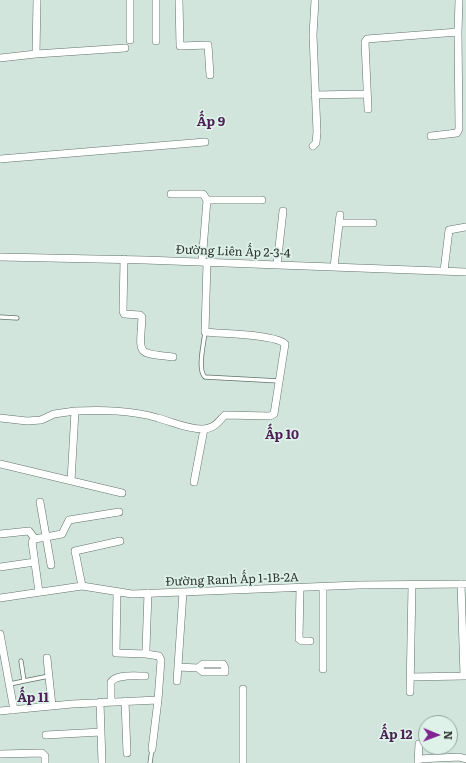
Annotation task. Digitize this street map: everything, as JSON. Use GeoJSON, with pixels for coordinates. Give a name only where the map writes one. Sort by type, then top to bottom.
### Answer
{"type":"FeatureCollection","features":[{"type":"Feature","properties":{"kind":"street"},"geometry":{"type":"LineString","coordinates":[[36,54],[37,0]]}},
{"type":"Feature","properties":{"kind":"street"},"geometry":{"type":"LineString","coordinates":[[130,0],[130,40]]}},
{"type":"Feature","properties":{"kind":"street"},"geometry":{"type":"LineString","coordinates":[[156,0],[156,41]]}},
{"type":"Feature","properties":{"kind":"street"},"geometry":{"type":"LineString","coordinates":[[179,0],[180,46],[208,45],[210,75]]}},
{"type":"Feature","properties":{"kind":"street"},"geometry":{"type":"LineString","coordinates":[[313,146],[317,140],[313,35],[315,0]]}},
{"type":"Feature","properties":{"kind":"street"},"geometry":{"type":"LineString","coordinates":[[430,136],[458,133],[462,129],[458,55],[459,0]]}},
{"type":"Feature","properties":{"kind":"street"},"geometry":{"type":"LineString","coordinates":[[368,109],[364,42],[367,39],[458,32]]}},
{"type":"Feature","properties":{"kind":"street"},"geometry":{"type":"LineString","coordinates":[[0,58],[125,48]]}},
{"type":"Feature","properties":{"kind":"street"},"geometry":{"type":"LineString","coordinates":[[458,55],[466,54]]}},
{"type":"Feature","properties":{"kind":"street"},"geometry":{"type":"LineString","coordinates":[[315,95],[367,94]]}},
{"type":"Feature","properties":{"kind":"street"},"geometry":{"type":"LineString","coordinates":[[0,159],[204,142]]}},
{"type":"Feature","properties":{"kind":"street"},"geometry":{"type":"LineString","coordinates":[[0,418],[27,421],[41,420],[54,414],[75,411],[135,412],[159,418],[186,428],[204,430],[215,426],[225,415],[270,416],[274,414],[285,344],[282,341],[266,337],[205,332],[207,200],[203,194],[171,194]]}},
{"type":"Feature","properties":{"kind":"street"},"geometry":{"type":"LineString","coordinates":[[207,200],[262,200]]}},
{"type":"Feature","properties":{"kind":"street"},"geometry":{"type":"LineString","coordinates":[[278,266],[283,211]]}},
{"type":"Feature","properties":{"kind":"street"},"geometry":{"type":"LineString","coordinates":[[334,267],[340,219],[373,223]]}},
{"type":"Feature","properties":{"kind":"street"},"geometry":{"type":"LineString","coordinates":[[444,271],[449,230],[466,227]]}},
{"type":"Feature","properties":{"kind":"street","name":"Đường Liên Ấp 2-3-4"},"geometry":{"type":"LineString","coordinates":[[0,257],[124,259],[466,272]]}},
{"type":"Feature","properties":{"kind":"street"},"geometry":{"type":"LineString","coordinates":[[124,259],[123,311],[124,314],[140,315],[142,317],[140,345],[142,352],[146,354],[174,356]]}},
{"type":"Feature","properties":{"kind":"street"},"geometry":{"type":"LineString","coordinates":[[71,481],[75,411]]}},
{"type":"Feature","properties":{"kind":"street"},"geometry":{"type":"LineString","coordinates":[[194,482],[204,430]]}},
{"type":"Feature","properties":{"kind":"street"},"geometry":{"type":"LineString","coordinates":[[0,464],[122,493]]}},
{"type":"Feature","properties":{"kind":"street"},"geometry":{"type":"LineString","coordinates":[[40,502],[51,565]]}},
{"type":"Feature","properties":{"kind":"street"},"geometry":{"type":"LineString","coordinates":[[39,592],[32,542],[35,539],[62,534],[69,520],[119,512]]}},
{"type":"Feature","properties":{"kind":"street"},"geometry":{"type":"LineString","coordinates":[[0,534],[29,531],[35,539]]}},
{"type":"Feature","properties":{"kind":"street"},"geometry":{"type":"LineString","coordinates":[[82,586],[75,551],[120,541]]}},
{"type":"Feature","properties":{"kind":"street"},"geometry":{"type":"LineString","coordinates":[[0,566],[35,562]]}},
{"type":"Feature","properties":{"kind":"street"},"geometry":{"type":"LineString","coordinates":[[410,692],[412,584]]}},
{"type":"Feature","properties":{"kind":"street","name":"Đường Ranh Ấp 1-1B-2A"},"geometry":{"type":"LineString","coordinates":[[0,598],[82,586],[117,592],[148,593],[412,584],[463,584]]}},
{"type":"Feature","properties":{"kind":"street"},"geometry":{"type":"LineString","coordinates":[[410,677],[465,676],[463,584]]}},
{"type":"Feature","properties":{"kind":"street"},"geometry":{"type":"LineString","coordinates":[[300,588],[299,639],[302,642],[310,641]]}},
{"type":"Feature","properties":{"kind":"street"},"geometry":{"type":"LineString","coordinates":[[323,588],[323,669]]}},
{"type":"Feature","properties":{"kind":"street"},"geometry":{"type":"LineString","coordinates":[[117,592],[116,653],[159,656],[161,660],[152,749]]}},
{"type":"Feature","properties":{"kind":"street"},"geometry":{"type":"LineString","coordinates":[[177,682],[183,592]]}},
{"type":"Feature","properties":{"kind":"street"},"geometry":{"type":"LineString","coordinates":[[146,654],[148,593]]}},
{"type":"Feature","properties":{"kind":"street"},"geometry":{"type":"LineString","coordinates":[[0,634],[14,710]]}},
{"type":"Feature","properties":{"kind":"street"},"geometry":{"type":"LineString","coordinates":[[47,658],[52,706]]}},
{"type":"Feature","properties":{"kind":"street"},"geometry":{"type":"LineString","coordinates":[[178,667],[198,668]]}},
{"type":"Feature","properties":{"kind":"street"},"geometry":{"type":"LineString","coordinates":[[111,702],[111,682],[113,679],[117,677],[144,676]]}},
{"type":"Feature","properties":{"kind":"street"},"geometry":{"type":"LineString","coordinates":[[243,689],[243,763]]}},
{"type":"Feature","properties":{"kind":"street"},"geometry":{"type":"LineString","coordinates":[[0,711],[100,702],[158,700]]}},
{"type":"Feature","properties":{"kind":"street"},"geometry":{"type":"LineString","coordinates":[[125,701],[127,753]]}},
{"type":"Feature","properties":{"kind":"street"},"geometry":{"type":"LineString","coordinates":[[100,702],[102,763]]}},
{"type":"Feature","properties":{"kind":"street"},"geometry":{"type":"LineString","coordinates":[[46,735],[101,732]]}},
{"type":"Feature","properties":{"kind":"street"},"geometry":{"type":"LineString","coordinates":[[0,754],[42,753],[46,756],[45,763]]}},
{"type":"Feature","properties":{"kind":"street"},"geometry":{"type":"LineString","coordinates":[[418,761],[459,758],[466,759]]}},
{"type":"Feature","properties":{"kind":"lane"},"geometry":{"type":"LineString","coordinates":[[0,317],[17,318]]}},
{"type":"Feature","properties":{"kind":"lane"},"geometry":{"type":"LineString","coordinates":[[205,332],[201,364],[201,374],[204,377],[279,381]]}},
{"type":"Feature","properties":{"kind":"lane"},"geometry":{"type":"LineString","coordinates":[[21,661],[24,681]]}},
{"type":"Feature","properties":{"kind":"lane"},"geometry":{"type":"LineString","coordinates":[[9,685],[49,676]]}},
{"type":"Feature","properties":{"kind":"lane"},"geometry":{"type":"LineString","coordinates":[[150,763],[152,749]]}},
{"type":"Feature","properties":{"kind":"district","name":"Ấp 9"},"geometry":{"type":"Point","coordinates":[211,122]}},
{"type":"Feature","properties":{"kind":"district","name":"Ấp 10"},"geometry":{"type":"Point","coordinates":[282,435]}},
{"type":"Feature","properties":{"kind":"district","name":"Ấp 11"},"geometry":{"type":"Point","coordinates":[33,698]}},
{"type":"Feature","properties":{"kind":"district","name":"Ấp 12"},"geometry":{"type":"Point","coordinates":[396,735]}}]}
